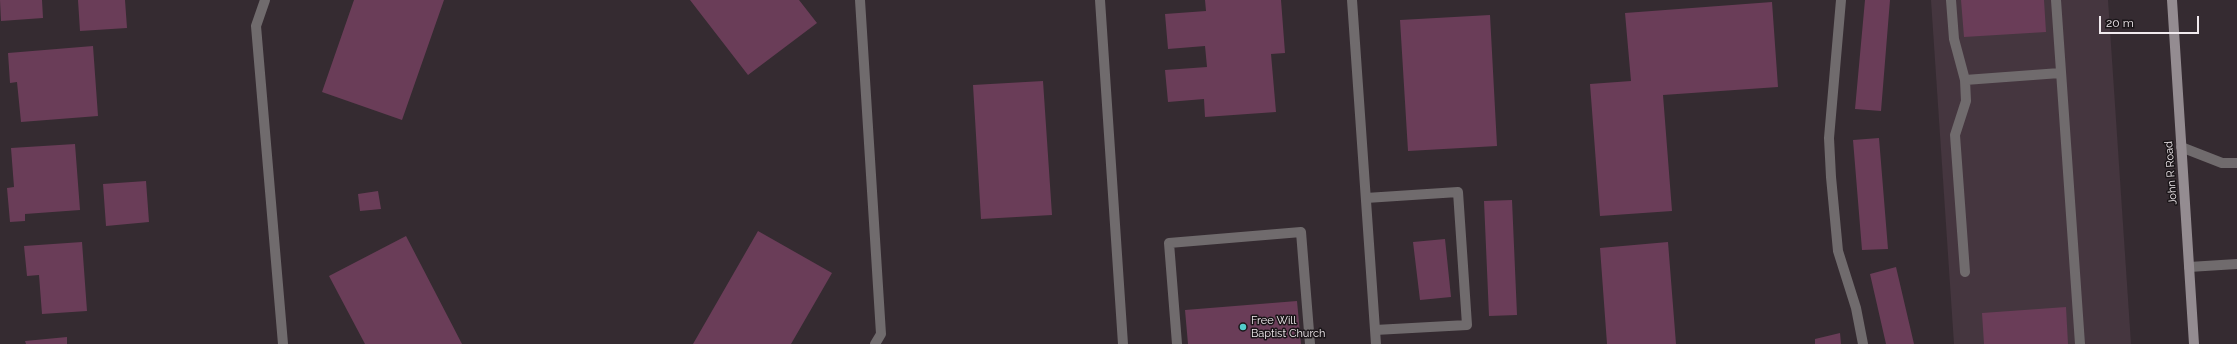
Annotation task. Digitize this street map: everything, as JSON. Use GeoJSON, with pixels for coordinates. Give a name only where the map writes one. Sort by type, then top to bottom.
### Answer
{"type":"FeatureCollection","features":[{"type":"Feature","properties":{"kind":"main road","name":"John R Road"},"geometry":{"type":"LineString","coordinates":[[2172,0],[2194,344]]}},
{"type":"Feature","properties":{"kind":"lane"},"geometry":{"type":"LineString","coordinates":[[265,0],[256,26],[283,344]]}},
{"type":"Feature","properties":{"kind":"lane"},"geometry":{"type":"LineString","coordinates":[[860,0],[881,334],[875,344]]}},
{"type":"Feature","properties":{"kind":"lane"},"geometry":{"type":"LineString","coordinates":[[1100,0],[1123,344]]}},
{"type":"Feature","properties":{"kind":"lane"},"geometry":{"type":"LineString","coordinates":[[1352,0],[1376,344]]}},
{"type":"Feature","properties":{"kind":"lane"},"geometry":{"type":"LineString","coordinates":[[1841,0],[1829,138],[1831,177],[1838,251],[1856,308],[1863,344]]}},
{"type":"Feature","properties":{"kind":"lane"},"geometry":{"type":"LineString","coordinates":[[1951,0],[1954,39],[1965,80],[1966,101],[1955,135],[1965,272]]}},
{"type":"Feature","properties":{"kind":"lane"},"geometry":{"type":"LineString","coordinates":[[2056,0],[2065,157],[2080,344]]}},
{"type":"Feature","properties":{"kind":"lane"},"geometry":{"type":"LineString","coordinates":[[1965,80],[2060,73]]}},
{"type":"Feature","properties":{"kind":"lane"},"geometry":{"type":"LineString","coordinates":[[2181,147],[2222,163],[2237,163]]}},
{"type":"Feature","properties":{"kind":"lane"},"geometry":{"type":"LineString","coordinates":[[1366,198],[1458,192],[1467,325],[1375,330]]}},
{"type":"Feature","properties":{"kind":"lane"},"geometry":{"type":"LineString","coordinates":[[1176,344],[1168,243],[1301,232],[1310,344]]}},
{"type":"Feature","properties":{"kind":"lane"},"geometry":{"type":"LineString","coordinates":[[2189,267],[2237,264]]}},
{"type":"Feature","properties":{"kind":"shaded area"},"geometry":{"type":"Polygon","coordinates":[[[1931,0],[2108,0],[2131,344],[1954,344],[1931,0]]]}},
{"type":"Feature","properties":{"kind":"building"},"geometry":{"type":"Polygon","coordinates":[[[0,0],[42,0],[43,18],[1,21],[0,0]]]}},
{"type":"Feature","properties":{"kind":"building"},"geometry":{"type":"Polygon","coordinates":[[[78,0],[125,0],[127,28],[80,31],[78,0]]]}},
{"type":"Feature","properties":{"kind":"building"},"geometry":{"type":"Polygon","coordinates":[[[354,0],[444,0],[402,120],[322,92],[354,0]]]}},
{"type":"Feature","properties":{"kind":"building"},"geometry":{"type":"Polygon","coordinates":[[[690,0],[799,0],[817,23],[748,75],[690,0]]]}},
{"type":"Feature","properties":{"kind":"building"},"geometry":{"type":"Polygon","coordinates":[[[1205,0],[1281,0],[1285,53],[1271,54],[1276,112],[1205,117],[1204,99],[1168,102],[1165,70],[1207,67],[1205,46],[1168,49],[1165,14],[1206,11],[1205,0]]]}},
{"type":"Feature","properties":{"kind":"building"},"geometry":{"type":"Polygon","coordinates":[[[1865,0],[1890,0],[1881,111],[1855,109],[1865,0]]]}},
{"type":"Feature","properties":{"kind":"building"},"geometry":{"type":"Polygon","coordinates":[[[1961,0],[2044,0],[2046,32],[1964,37],[1961,0]]]}},
{"type":"Feature","properties":{"kind":"building"},"geometry":{"type":"Polygon","coordinates":[[[1772,2],[1778,87],[1663,95],[1672,211],[1600,216],[1590,84],[1631,81],[1625,13],[1772,2]]]}},
{"type":"Feature","properties":{"kind":"building"},"geometry":{"type":"Polygon","coordinates":[[[1490,15],[1497,146],[1408,151],[1400,20],[1490,15]]]}},
{"type":"Feature","properties":{"kind":"building"},"geometry":{"type":"Polygon","coordinates":[[[93,46],[98,116],[21,122],[17,82],[10,83],[8,53],[93,46]]]}},
{"type":"Feature","properties":{"kind":"building"},"geometry":{"type":"Polygon","coordinates":[[[1043,81],[1052,215],[981,219],[973,85],[1043,81]]]}},
{"type":"Feature","properties":{"kind":"building"},"geometry":{"type":"Polygon","coordinates":[[[1879,138],[1888,249],[1862,250],[1853,140],[1879,138]]]}},
{"type":"Feature","properties":{"kind":"building"},"geometry":{"type":"Polygon","coordinates":[[[75,144],[80,210],[25,214],[25,221],[10,222],[7,188],[14,187],[11,148],[75,144]]]}},
{"type":"Feature","properties":{"kind":"building"},"geometry":{"type":"Polygon","coordinates":[[[146,181],[149,222],[106,226],[103,184],[146,181]]]}},
{"type":"Feature","properties":{"kind":"building"},"geometry":{"type":"Polygon","coordinates":[[[378,191],[381,209],[360,211],[358,194],[378,191]]]}},
{"type":"Feature","properties":{"kind":"building"},"geometry":{"type":"Polygon","coordinates":[[[1512,200],[1517,315],[1489,316],[1484,201],[1512,200]]]}},
{"type":"Feature","properties":{"kind":"building"},"geometry":{"type":"Polygon","coordinates":[[[758,231],[832,273],[791,344],[693,344],[758,231]]]}},
{"type":"Feature","properties":{"kind":"building"},"geometry":{"type":"Polygon","coordinates":[[[406,236],[462,344],[365,344],[329,276],[406,236]]]}},
{"type":"Feature","properties":{"kind":"building"},"geometry":{"type":"Polygon","coordinates":[[[1445,239],[1451,297],[1420,300],[1413,242],[1445,239]]]}},
{"type":"Feature","properties":{"kind":"building"},"geometry":{"type":"Polygon","coordinates":[[[82,242],[87,311],[42,314],[39,275],[27,276],[24,246],[82,242]]]}},
{"type":"Feature","properties":{"kind":"building"},"geometry":{"type":"Polygon","coordinates":[[[1668,242],[1676,344],[1607,344],[1600,248],[1668,242]]]}},
{"type":"Feature","properties":{"kind":"building"},"geometry":{"type":"Polygon","coordinates":[[[1896,267],[1914,344],[1886,344],[1870,274],[1896,267]]]}},
{"type":"Feature","properties":{"kind":"building","name":"Free Will Baptist Church"},"geometry":{"type":"Polygon","coordinates":[[[1297,301],[1301,344],[1188,344],[1185,310],[1297,301]]]}},
{"type":"Feature","properties":{"kind":"building"},"geometry":{"type":"Polygon","coordinates":[[[2066,307],[2068,344],[1984,344],[1982,313],[2066,307]]]}},
{"type":"Feature","properties":{"kind":"building"},"geometry":{"type":"Polygon","coordinates":[[[1840,333],[1841,344],[1815,344],[1815,339],[1840,333]]]}},
{"type":"Feature","properties":{"kind":"building"},"geometry":{"type":"Polygon","coordinates":[[[67,337],[67,344],[26,344],[25,341],[67,337]]]}},
{"type":"Feature","properties":{"kind":"place","name":"Free Will Baptist Church"},"geometry":{"type":"Point","coordinates":[1243,327]}}]}
